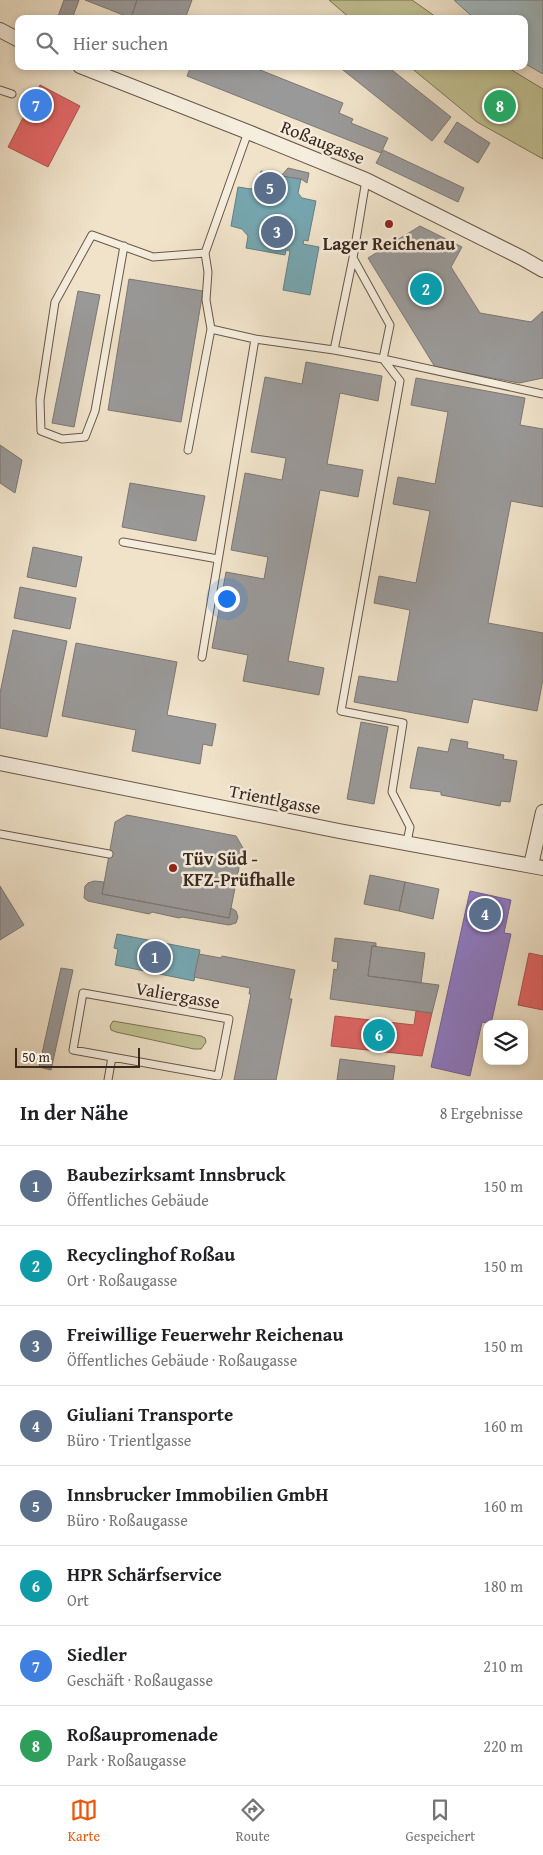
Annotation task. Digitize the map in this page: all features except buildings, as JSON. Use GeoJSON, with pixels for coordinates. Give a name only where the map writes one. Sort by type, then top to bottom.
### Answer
{"type":"FeatureCollection","features":[{"type":"Feature","properties":{"kind":"street"},"geometry":{"type":"LineString","coordinates":[[0,30],[15,38]]}},
{"type":"Feature","properties":{"kind":"street"},"geometry":{"type":"LineString","coordinates":[[0,39],[15,43]]}},
{"type":"Feature","properties":{"kind":"street","name":"Roßaugasse"},"geometry":{"type":"LineString","coordinates":[[90,70],[366,180],[543,270]]}},
{"type":"Feature","properties":{"kind":"street","name":"Trientlgasse"},"geometry":{"type":"LineString","coordinates":[[0,763],[339,830],[537,866]]}},
{"type":"Feature","properties":{"kind":"street"},"geometry":{"type":"LineString","coordinates":[[537,866],[543,812]]}},
{"type":"Feature","properties":{"kind":"lane"},"geometry":{"type":"LineString","coordinates":[[0,90],[12,94]]}},
{"type":"Feature","properties":{"kind":"lane"},"geometry":{"type":"LineString","coordinates":[[188,450],[211,329],[206,300],[208,272],[205,253],[248,132]]}},
{"type":"Feature","properties":{"kind":"lane"},"geometry":{"type":"LineString","coordinates":[[334,350],[353,258],[366,180]]}},
{"type":"Feature","properties":{"kind":"lane"},"geometry":{"type":"LineString","coordinates":[[124,246],[94,411],[85,437],[62,439],[41,431],[40,400],[55,302],[92,235],[124,246],[153,257],[205,253]]}},
{"type":"Feature","properties":{"kind":"lane"},"geometry":{"type":"LineString","coordinates":[[353,258],[390,324],[383,359]]}},
{"type":"Feature","properties":{"kind":"lane"},"geometry":{"type":"LineString","coordinates":[[211,329],[254,339],[383,359],[543,394]]}},
{"type":"Feature","properties":{"kind":"lane"},"geometry":{"type":"LineString","coordinates":[[202,657],[254,339]]}},
{"type":"Feature","properties":{"kind":"lane"},"geometry":{"type":"LineString","coordinates":[[383,359],[400,380],[342,711],[403,723],[392,792],[410,827],[408,842]]}},
{"type":"Feature","properties":{"kind":"lane"},"geometry":{"type":"LineString","coordinates":[[123,542],[218,559]]}},
{"type":"Feature","properties":{"kind":"lane"},"geometry":{"type":"LineString","coordinates":[[0,834],[109,854]]}},
{"type":"Feature","properties":{"kind":"lane","name":"Valiergasse"},"geometry":{"type":"LineString","coordinates":[[83,993],[228,1019],[218,1076],[112,1057],[73,1050],[83,993]]}},
{"type":"Feature","properties":{"kind":"lane"},"geometry":{"type":"LineString","coordinates":[[108,1080],[112,1057]]}},
{"type":"Feature","properties":{"kind":"green space"},"geometry":{"type":"Polygon","coordinates":[[[329,0],[412,0],[433,15],[346,15],[329,0]]]}},
{"type":"Feature","properties":{"kind":"green space"},"geometry":{"type":"Polygon","coordinates":[[[414,70],[512,70],[543,89],[543,159],[477,122],[414,70]]]}},
{"type":"Feature","properties":{"kind":"green space"},"geometry":{"type":"Polygon","coordinates":[[[113,1021],[201,1036],[205,1038],[206,1042],[201,1049],[194,1049],[116,1032],[111,1030],[110,1026],[113,1021]]]}},
{"type":"Feature","properties":{"kind":"water"},"geometry":{"type":"Polygon","coordinates":[[[454,0],[543,0],[543,74],[528,65],[528,15],[471,15],[454,0]]]}},
{"type":"Feature","properties":{"kind":"place","name":"Siedler"},"geometry":{"type":"Point","coordinates":[36,105]}},
{"type":"Feature","properties":{"kind":"place","name":"Roßaupromenade"},"geometry":{"type":"Point","coordinates":[500,106]}},
{"type":"Feature","properties":{"kind":"place","name":"Innsbrucker Immobilien GmbH"},"geometry":{"type":"Point","coordinates":[270,188]}},
{"type":"Feature","properties":{"kind":"place","name":"Lager Reichenau"},"geometry":{"type":"Point","coordinates":[389,224]}},
{"type":"Feature","properties":{"kind":"place","name":"Freiwillige Feuerwehr Reichenau"},"geometry":{"type":"Point","coordinates":[277,232]}},
{"type":"Feature","properties":{"kind":"place","name":"Recyclinghof Roßau"},"geometry":{"type":"Point","coordinates":[426,289]}},
{"type":"Feature","properties":{"kind":"place","name":"Tüv Süd - KFZ-Prüfhalle"},"geometry":{"type":"Point","coordinates":[173,868]}},
{"type":"Feature","properties":{"kind":"place","name":"Giuliani Transporte"},"geometry":{"type":"Point","coordinates":[485,914]}},
{"type":"Feature","properties":{"kind":"place","name":"Baubezirksamt Innsbruck"},"geometry":{"type":"Point","coordinates":[155,957]}},
{"type":"Feature","properties":{"kind":"place","name":"HPR Schärfservice"},"geometry":{"type":"Point","coordinates":[379,1035]}}]}
